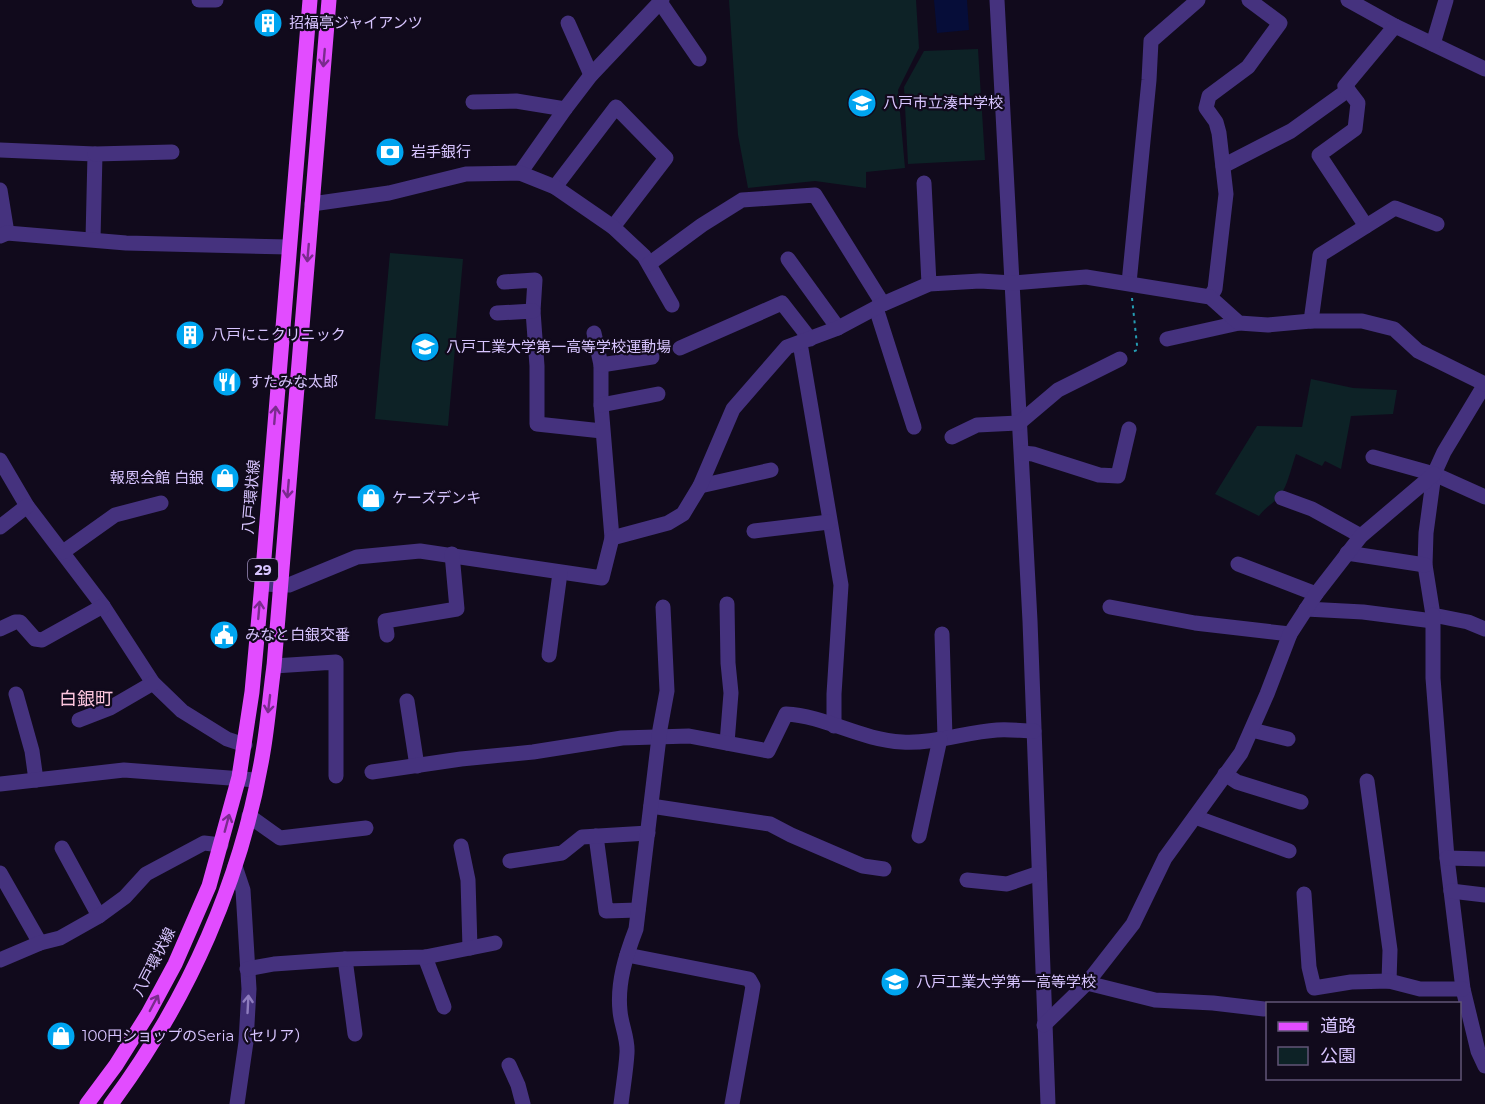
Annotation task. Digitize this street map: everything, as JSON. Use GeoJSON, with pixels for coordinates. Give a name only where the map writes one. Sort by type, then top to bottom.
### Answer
{"type":"FeatureCollection","features":[{"type":"Feature","properties":{"kind":"main road","name":"八戸環状線"},"geometry":{"type":"LineString","coordinates":[[87,1104],[116,1065],[148,1014],[175,964],[209,886],[240,777],[262,584],[310,0]]}},
{"type":"Feature","properties":{"kind":"main road","name":"29"},"geometry":{"type":"LineString","coordinates":[[111,1104],[161,1029],[186,984],[222,907],[249,816],[263,751],[273,666],[329,0]]}},
{"type":"Feature","properties":{"kind":"street"},"geometry":{"type":"LineString","coordinates":[[199,0],[216,0]]}},
{"type":"Feature","properties":{"kind":"street"},"geometry":{"type":"LineString","coordinates":[[997,0],[1022,453],[1048,1104]]}},
{"type":"Feature","properties":{"kind":"street"},"geometry":{"type":"LineString","coordinates":[[1129,283],[1151,41],[1198,0]]}},
{"type":"Feature","properties":{"kind":"street"},"geometry":{"type":"LineString","coordinates":[[1210,297],[1215,289],[1226,194],[1216,122],[1206,108],[1209,96],[1248,67],[1280,23],[1249,0]]}},
{"type":"Feature","properties":{"kind":"street"},"geometry":{"type":"LineString","coordinates":[[1348,0],[1395,26],[1484,66]]}},
{"type":"Feature","properties":{"kind":"street"},"geometry":{"type":"LineString","coordinates":[[1433,44],[1446,0]]}},
{"type":"Feature","properties":{"kind":"street"},"geometry":{"type":"LineString","coordinates":[[520,173],[591,75],[662,1],[699,59]]}},
{"type":"Feature","properties":{"kind":"street"},"geometry":{"type":"LineString","coordinates":[[568,23],[591,75]]}},
{"type":"Feature","properties":{"kind":"street"},"geometry":{"type":"LineString","coordinates":[[1366,226],[1319,154],[1355,129],[1358,103],[1345,86],[1395,26]]}},
{"type":"Feature","properties":{"kind":"street"},"geometry":{"type":"LineString","coordinates":[[1223,166],[1290,131],[1348,90]]}},
{"type":"Feature","properties":{"kind":"street"},"geometry":{"type":"LineString","coordinates":[[473,102],[516,101],[565,109]]}},
{"type":"Feature","properties":{"kind":"street"},"geometry":{"type":"LineString","coordinates":[[555,188],[616,107],[666,158],[613,227]]}},
{"type":"Feature","properties":{"kind":"street"},"geometry":{"type":"LineString","coordinates":[[0,150],[95,154],[172,152]]}},
{"type":"Feature","properties":{"kind":"street"},"geometry":{"type":"LineString","coordinates":[[93,239],[95,154]]}},
{"type":"Feature","properties":{"kind":"street"},"geometry":{"type":"LineString","coordinates":[[312,204],[388,193],[466,174],[520,173],[555,188],[613,227],[644,256],[672,305]]}},
{"type":"Feature","properties":{"kind":"street"},"geometry":{"type":"LineString","coordinates":[[924,183],[929,284]]}},
{"type":"Feature","properties":{"kind":"street"},"geometry":{"type":"LineString","coordinates":[[0,190],[4,235],[93,239],[126,243],[289,247]]}},
{"type":"Feature","properties":{"kind":"street"},"geometry":{"type":"LineString","coordinates":[[649,264],[702,225],[742,200],[815,195],[879,306],[914,427]]}},
{"type":"Feature","properties":{"kind":"street"},"geometry":{"type":"LineString","coordinates":[[1311,321],[1320,255],[1395,208],[1437,224]]}},
{"type":"Feature","properties":{"kind":"street"},"geometry":{"type":"LineString","coordinates":[[788,259],[838,328]]}},
{"type":"Feature","properties":{"kind":"street"},"geometry":{"type":"LineString","coordinates":[[612,538],[668,523],[683,514],[700,486],[733,409],[787,347],[838,328],[879,306],[929,284],[980,281],[1013,283],[1086,277],[1210,297],[1239,323]]}},
{"type":"Feature","properties":{"kind":"street"},"geometry":{"type":"LineString","coordinates":[[504,282],[535,280],[533,311],[537,366],[537,424],[603,430]]}},
{"type":"Feature","properties":{"kind":"street"},"geometry":{"type":"LineString","coordinates":[[680,348],[782,303],[805,341],[829,522],[841,585],[834,726]]}},
{"type":"Feature","properties":{"kind":"street"},"geometry":{"type":"LineString","coordinates":[[497,313],[533,311]]}},
{"type":"Feature","properties":{"kind":"street"},"geometry":{"type":"LineString","coordinates":[[1167,339],[1239,323],[1268,326],[1311,321],[1362,321],[1394,329],[1418,351],[1485,384],[1444,452],[1434,474],[1426,533],[1425,565],[1433,618],[1433,678],[1447,858],[1462,989],[1478,1051],[1485,1066]]}},
{"type":"Feature","properties":{"kind":"street"},"geometry":{"type":"LineString","coordinates":[[262,584],[289,585],[357,557],[420,551],[602,578],[612,538],[600,405],[601,365],[594,333]]}},
{"type":"Feature","properties":{"kind":"street"},"geometry":{"type":"LineString","coordinates":[[601,365],[652,357]]}},
{"type":"Feature","properties":{"kind":"street"},"geometry":{"type":"LineString","coordinates":[[952,437],[977,425],[1019,423],[1058,390],[1094,374],[1119,359]]}},
{"type":"Feature","properties":{"kind":"street"},"geometry":{"type":"LineString","coordinates":[[600,405],[657,394]]}},
{"type":"Feature","properties":{"kind":"street"},"geometry":{"type":"LineString","coordinates":[[1022,453],[1033,454],[1100,475],[1118,476],[1129,429]]}},
{"type":"Feature","properties":{"kind":"street"},"geometry":{"type":"LineString","coordinates":[[1373,457],[1434,474],[1485,497]]}},
{"type":"Feature","properties":{"kind":"street"},"geometry":{"type":"LineString","coordinates":[[0,460],[27,506],[103,606],[153,683],[182,711],[228,739],[245,745]]}},
{"type":"Feature","properties":{"kind":"street"},"geometry":{"type":"LineString","coordinates":[[700,486],[771,470]]}},
{"type":"Feature","properties":{"kind":"street"},"geometry":{"type":"LineString","coordinates":[[1044,1025],[1087,983],[1133,924],[1165,858],[1241,753],[1290,634],[1316,594],[1361,536],[1434,474]]}},
{"type":"Feature","properties":{"kind":"street"},"geometry":{"type":"LineString","coordinates":[[1282,498],[1312,509],[1361,536]]}},
{"type":"Feature","properties":{"kind":"street"},"geometry":{"type":"LineString","coordinates":[[63,552],[115,515],[160,503]]}},
{"type":"Feature","properties":{"kind":"street"},"geometry":{"type":"LineString","coordinates":[[0,527],[27,506]]}},
{"type":"Feature","properties":{"kind":"street"},"geometry":{"type":"LineString","coordinates":[[754,531],[829,522]]}},
{"type":"Feature","properties":{"kind":"street"},"geometry":{"type":"LineString","coordinates":[[1347,553],[1425,565]]}},
{"type":"Feature","properties":{"kind":"street"},"geometry":{"type":"LineString","coordinates":[[387,635],[385,621],[457,609],[452,554]]}},
{"type":"Feature","properties":{"kind":"street"},"geometry":{"type":"LineString","coordinates":[[1238,564],[1316,594]]}},
{"type":"Feature","properties":{"kind":"street"},"geometry":{"type":"LineString","coordinates":[[549,655],[560,573]]}},
{"type":"Feature","properties":{"kind":"street"},"geometry":{"type":"LineString","coordinates":[[728,604],[728,663],[731,693],[728,743]]}},
{"type":"Feature","properties":{"kind":"street"},"geometry":{"type":"LineString","coordinates":[[0,629],[20,622],[35,639],[42,640],[103,606]]}},
{"type":"Feature","properties":{"kind":"street"},"geometry":{"type":"LineString","coordinates":[[621,1104],[627,1051],[626,1035],[620,1012],[622,974],[636,929],[667,691],[663,607]]}},
{"type":"Feature","properties":{"kind":"street"},"geometry":{"type":"LineString","coordinates":[[1110,607],[1195,623],[1290,634]]}},
{"type":"Feature","properties":{"kind":"street"},"geometry":{"type":"LineString","coordinates":[[1306,609],[1433,618],[1468,622],[1485,629]]}},
{"type":"Feature","properties":{"kind":"street"},"geometry":{"type":"LineString","coordinates":[[919,836],[943,739],[942,634]]}},
{"type":"Feature","properties":{"kind":"street"},"geometry":{"type":"LineString","coordinates":[[273,666],[336,662],[336,776]]}},
{"type":"Feature","properties":{"kind":"street"},"geometry":{"type":"LineString","coordinates":[[79,720],[110,708],[153,683]]}},
{"type":"Feature","properties":{"kind":"street"},"geometry":{"type":"LineString","coordinates":[[16,694],[32,750],[36,780]]}},
{"type":"Feature","properties":{"kind":"street"},"geometry":{"type":"LineString","coordinates":[[407,701],[417,766]]}},
{"type":"Feature","properties":{"kind":"street"},"geometry":{"type":"LineString","coordinates":[[372,772],[461,759],[533,752],[622,738],[689,736],[768,751],[786,714],[806,715],[875,738],[902,742],[943,739],[997,730],[1034,731]]}},
{"type":"Feature","properties":{"kind":"street"},"geometry":{"type":"LineString","coordinates":[[1252,730],[1288,739]]}},
{"type":"Feature","properties":{"kind":"street"},"geometry":{"type":"LineString","coordinates":[[0,784],[124,770],[257,780]]}},
{"type":"Feature","properties":{"kind":"street"},"geometry":{"type":"LineString","coordinates":[[1225,774],[1237,782],[1301,802]]}},
{"type":"Feature","properties":{"kind":"street"},"geometry":{"type":"LineString","coordinates":[[1367,781],[1390,950],[1389,981]]}},
{"type":"Feature","properties":{"kind":"street"},"geometry":{"type":"LineString","coordinates":[[651,806],[770,824],[863,866],[884,869]]}},
{"type":"Feature","properties":{"kind":"street"},"geometry":{"type":"LineString","coordinates":[[249,816],[280,838],[366,828]]}},
{"type":"Feature","properties":{"kind":"street"},"geometry":{"type":"LineString","coordinates":[[1195,817],[1289,851]]}},
{"type":"Feature","properties":{"kind":"street"},"geometry":{"type":"LineString","coordinates":[[510,861],[562,853],[582,837],[648,833]]}},
{"type":"Feature","properties":{"kind":"street"},"geometry":{"type":"LineString","coordinates":[[596,836],[606,911],[638,910]]}},
{"type":"Feature","properties":{"kind":"street"},"geometry":{"type":"LineString","coordinates":[[0,960],[40,943],[60,938],[99,916],[125,897],[146,874],[204,843],[221,845]]}},
{"type":"Feature","properties":{"kind":"street"},"geometry":{"type":"LineString","coordinates":[[461,846],[468,880],[470,948]]}},
{"type":"Feature","properties":{"kind":"street"},"geometry":{"type":"LineString","coordinates":[[62,848],[99,916]]}},
{"type":"Feature","properties":{"kind":"street"},"geometry":{"type":"LineString","coordinates":[[1447,858],[1485,859]]}},
{"type":"Feature","properties":{"kind":"street"},"geometry":{"type":"LineString","coordinates":[[235,866],[243,890],[249,989],[246,1042],[237,1104]]}},
{"type":"Feature","properties":{"kind":"street"},"geometry":{"type":"LineString","coordinates":[[0,873],[40,943]]}},
{"type":"Feature","properties":{"kind":"street"},"geometry":{"type":"LineString","coordinates":[[967,880],[1007,884],[1039,873]]}},
{"type":"Feature","properties":{"kind":"street"},"geometry":{"type":"LineString","coordinates":[[1451,891],[1485,895]]}},
{"type":"Feature","properties":{"kind":"street"},"geometry":{"type":"LineString","coordinates":[[1304,894],[1309,967],[1314,988],[1351,982],[1389,981],[1420,989],[1462,989]]}},
{"type":"Feature","properties":{"kind":"street"},"geometry":{"type":"LineString","coordinates":[[247,969],[274,964],[345,959],[425,957],[495,943]]}},
{"type":"Feature","properties":{"kind":"street"},"geometry":{"type":"LineString","coordinates":[[627,955],[749,979],[753,986],[732,1104]]}},
{"type":"Feature","properties":{"kind":"street"},"geometry":{"type":"LineString","coordinates":[[425,957],[444,1007]]}},
{"type":"Feature","properties":{"kind":"street"},"geometry":{"type":"LineString","coordinates":[[345,959],[355,1034]]}},
{"type":"Feature","properties":{"kind":"street"},"geometry":{"type":"LineString","coordinates":[[1087,983],[1155,1000],[1264,1009]]}},
{"type":"Feature","properties":{"kind":"street"},"geometry":{"type":"LineString","coordinates":[[509,1065],[523,1104]]}},
{"type":"Feature","properties":{"kind":"path"},"geometry":{"type":"LineString","coordinates":[[1119,359],[1137,350],[1129,283]]}},
{"type":"Feature","properties":{"kind":"green space","name":"八戸市立湊中学校"},"geometry":{"type":"Polygon","coordinates":[[[729,0],[916,0],[919,48],[898,90],[905,168],[866,172],[866,188],[815,181],[748,188],[738,135],[729,0]]]}},
{"type":"Feature","properties":{"kind":"green space"},"geometry":{"type":"Polygon","coordinates":[[[978,49],[985,160],[908,164],[904,87],[924,51],[978,49]]]}},
{"type":"Feature","properties":{"kind":"green space","name":"八戸工業大学第一高等学校運動場"},"geometry":{"type":"Polygon","coordinates":[[[390,253],[463,259],[448,426],[375,419],[390,253]]]}},
{"type":"Feature","properties":{"kind":"green space"},"geometry":{"type":"Polygon","coordinates":[[[1311,379],[1353,388],[1397,390],[1393,414],[1351,416],[1341,469],[1325,461],[1322,466],[1296,454],[1283,491],[1259,516],[1215,494],[1257,426],[1302,427],[1311,379]]]}},
{"type":"Feature","properties":{"kind":"shaded area"},"geometry":{"type":"Polygon","coordinates":[[[934,0],[967,0],[969,30],[937,33],[934,0]]]}},
{"type":"Feature","properties":{"kind":"place","name":"招福亭ジャイアンツ"},"geometry":{"type":"Point","coordinates":[268,23]}},
{"type":"Feature","properties":{"kind":"place","name":"八戸市立湊中学校"},"geometry":{"type":"Point","coordinates":[862,103]}},
{"type":"Feature","properties":{"kind":"place","name":"岩手銀行"},"geometry":{"type":"Point","coordinates":[390,152]}},
{"type":"Feature","properties":{"kind":"place","name":"八戸にこクリニック"},"geometry":{"type":"Point","coordinates":[190,335]}},
{"type":"Feature","properties":{"kind":"place","name":"八戸工業大学第一高等学校運動場"},"geometry":{"type":"Point","coordinates":[425,347]}},
{"type":"Feature","properties":{"kind":"place","name":"すたみな太郎"},"geometry":{"type":"Point","coordinates":[227,382]}},
{"type":"Feature","properties":{"kind":"place","name":"報恩会館 白銀"},"geometry":{"type":"Point","coordinates":[225,478]}},
{"type":"Feature","properties":{"kind":"place","name":"ケーズデンキ"},"geometry":{"type":"Point","coordinates":[371,498]}},
{"type":"Feature","properties":{"kind":"place","name":"みなと白銀交番"},"geometry":{"type":"Point","coordinates":[224,635]}},
{"type":"Feature","properties":{"kind":"place","name":"八戸工業大学第一高等学校"},"geometry":{"type":"Point","coordinates":[895,982]}},
{"type":"Feature","properties":{"kind":"place","name":"100円ショップのSeria（セリア）"},"geometry":{"type":"Point","coordinates":[61,1036]}},
{"type":"Feature","properties":{"kind":"district","name":"白銀町"},"geometry":{"type":"Point","coordinates":[86,699]}}]}
